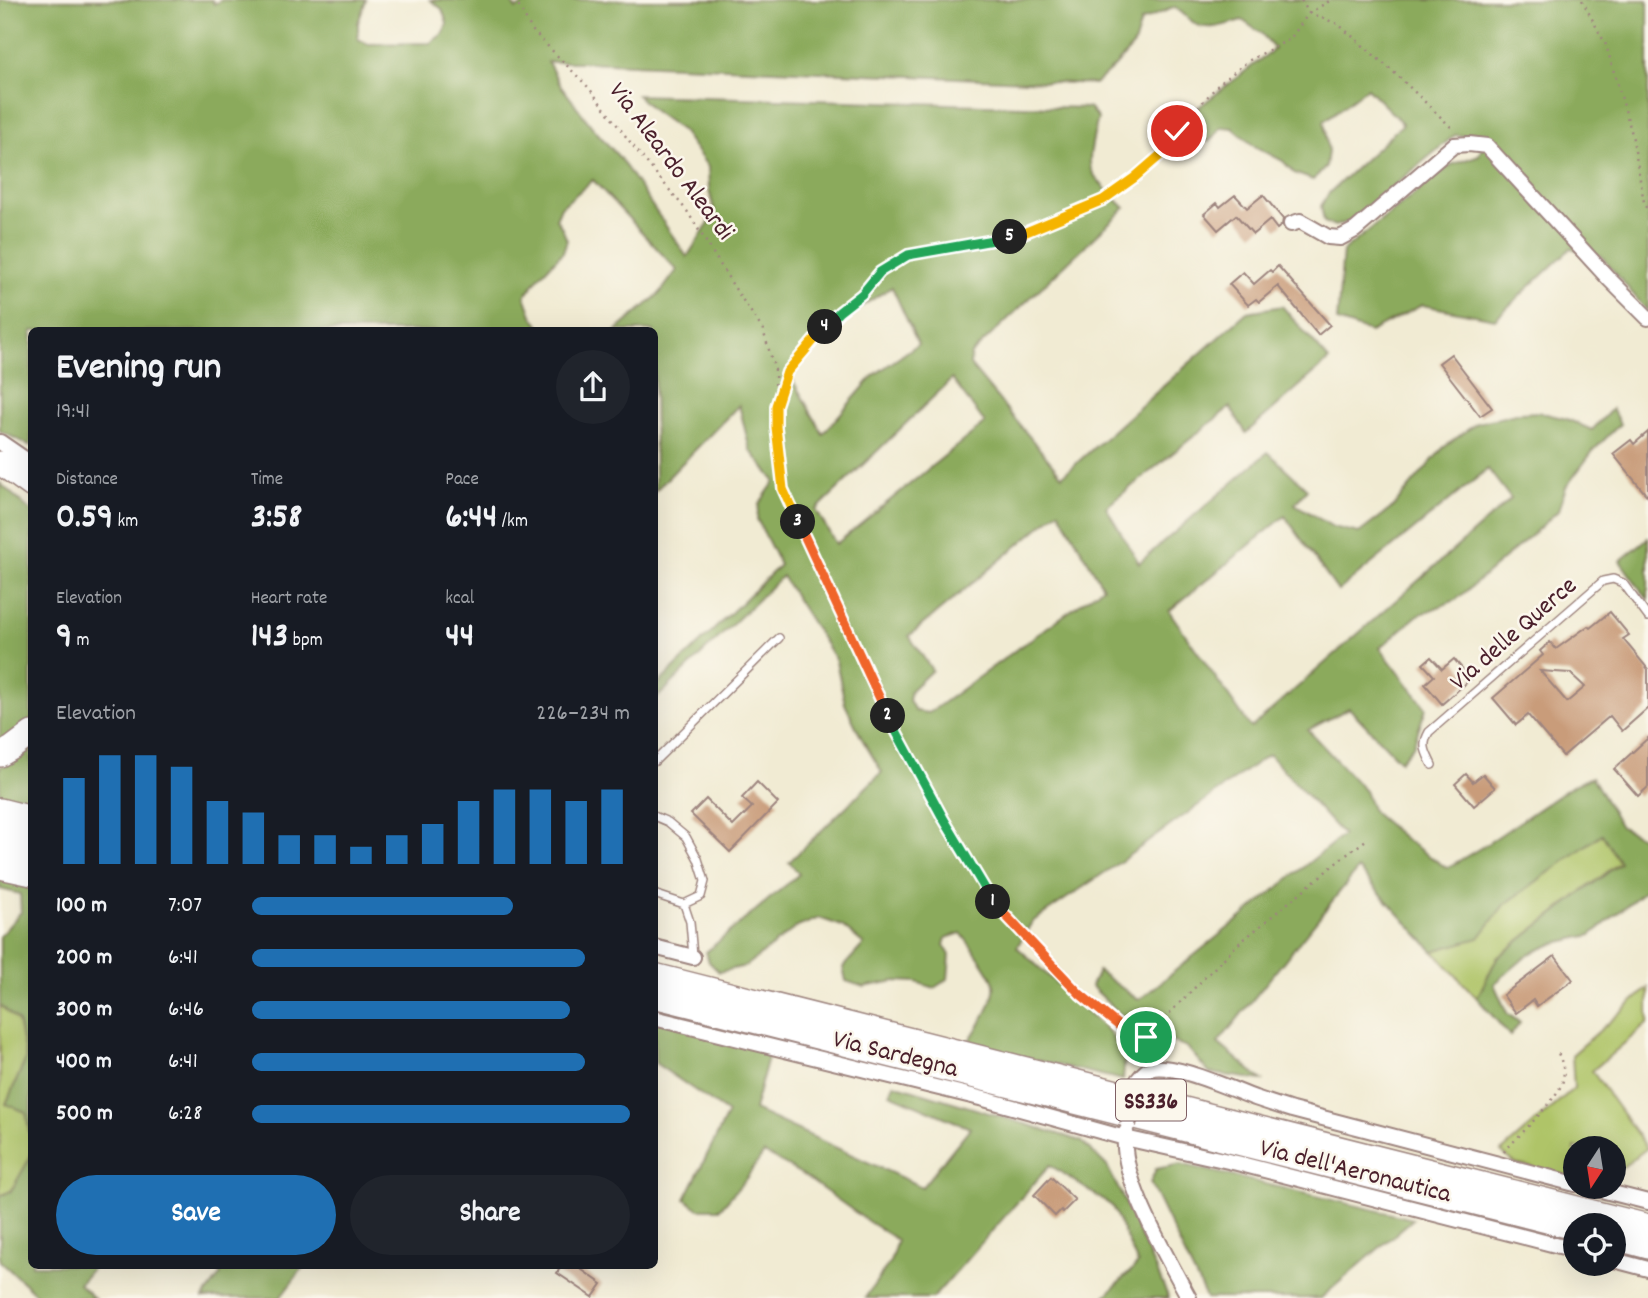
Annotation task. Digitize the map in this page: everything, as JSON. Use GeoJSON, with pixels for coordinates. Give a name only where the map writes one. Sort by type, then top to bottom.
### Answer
{"type":"FeatureCollection","features":[{"type":"Feature","properties":{"kind":"highway"},"geometry":{"type":"LineString","coordinates":[[0,463],[28,482]]}},
{"type":"Feature","properties":{"kind":"highway"},"geometry":{"type":"LineString","coordinates":[[0,755],[28,736]]}},
{"type":"Feature","properties":{"kind":"highway"},"geometry":{"type":"LineString","coordinates":[[0,810],[28,817]]}},
{"type":"Feature","properties":{"kind":"highway"},"geometry":{"type":"LineString","coordinates":[[0,830],[28,837]]}},
{"type":"Feature","properties":{"kind":"highway"},"geometry":{"type":"LineString","coordinates":[[0,850],[28,857]]}},
{"type":"Feature","properties":{"kind":"highway"},"geometry":{"type":"LineString","coordinates":[[0,867],[28,873]]}},
{"type":"Feature","properties":{"kind":"highway","name":"SS336"},"geometry":{"type":"LineString","coordinates":[[658,976],[1648,1226]]}},
{"type":"Feature","properties":{"kind":"highway","name":"SS336"},"geometry":{"type":"LineString","coordinates":[[658,997],[1563,1225]]}},
{"type":"Feature","properties":{"kind":"highway"},"geometry":{"type":"LineString","coordinates":[[1626,1241],[1648,1247]]}},
{"type":"Feature","properties":{"kind":"street"},"geometry":{"type":"LineString","coordinates":[[1291,224],[1300,221],[1328,237],[1340,238],[1355,230],[1454,145],[1487,146],[1648,318]]}},
{"type":"Feature","properties":{"kind":"street"},"geometry":{"type":"LineString","coordinates":[[0,442],[28,461]]}},
{"type":"Feature","properties":{"kind":"street"},"geometry":{"type":"LineString","coordinates":[[658,948],[693,957]]}},
{"type":"Feature","properties":{"kind":"street","name":"Via Sardegna"},"geometry":{"type":"LineString","coordinates":[[658,1019],[1126,1132]]}},
{"type":"Feature","properties":{"kind":"street"},"geometry":{"type":"LineString","coordinates":[[1189,1298],[1135,1192],[1126,1159],[1126,1132],[1138,1080],[1150,1069],[1180,1071],[1292,1110],[1563,1181]]}},
{"type":"Feature","properties":{"kind":"street","name":"Via dell'Aeronautica"},"geometry":{"type":"LineString","coordinates":[[1126,1132],[1563,1247]]}},
{"type":"Feature","properties":{"kind":"street"},"geometry":{"type":"LineString","coordinates":[[1626,1196],[1648,1202]]}},
{"type":"Feature","properties":{"kind":"street"},"geometry":{"type":"LineString","coordinates":[[1626,1263],[1648,1269]]}},
{"type":"Feature","properties":{"kind":"lane","name":"Via delle Querce"},"geometry":{"type":"LineString","coordinates":[[1432,765],[1424,740],[1429,732],[1603,581],[1613,579],[1623,583],[1648,617]]}},
{"type":"Feature","properties":{"kind":"lane"},"geometry":{"type":"LineString","coordinates":[[658,758],[779,638]]}},
{"type":"Feature","properties":{"kind":"lane"},"geometry":{"type":"LineString","coordinates":[[658,818],[668,822],[686,837],[698,859],[705,881],[701,896],[684,904],[658,895]]}},
{"type":"Feature","properties":{"kind":"lane"},"geometry":{"type":"LineString","coordinates":[[684,904],[690,922],[693,957]]}},
{"type":"Feature","properties":{"kind":"path","name":"Via Aleardo Aleardi"},"geometry":{"type":"LineString","coordinates":[[515,0],[532,30],[589,88],[687,211],[763,330],[775,370],[776,427],[783,489],[879,699],[943,818],[995,904],[1080,994],[1141,1044],[1236,946],[1366,840]]}},
{"type":"Feature","properties":{"kind":"path"},"geometry":{"type":"LineString","coordinates":[[1301,0],[1309,13],[1338,24],[1469,144]]}},
{"type":"Feature","properties":{"kind":"path"},"geometry":{"type":"LineString","coordinates":[[776,406],[787,372],[839,312],[862,294],[880,272],[908,255],[1019,235],[1103,200],[1164,152],[1177,131],[1218,85],[1248,61],[1290,39],[1309,13],[1331,0]]}},
{"type":"Feature","properties":{"kind":"path"},"geometry":{"type":"LineString","coordinates":[[1582,0],[1605,46],[1621,96],[1632,134],[1648,213]]}},
{"type":"Feature","properties":{"kind":"path"},"geometry":{"type":"LineString","coordinates":[[1494,1163],[1556,1095],[1563,1083],[1564,1072],[1558,1053]]}},
{"type":"Feature","properties":{"kind":"green space"},"geometry":{"type":"Polygon","coordinates":[[[0,0],[212,0],[214,4],[222,0],[366,0],[358,23],[358,39],[368,44],[430,43],[444,33],[447,23],[442,9],[430,0],[510,0],[516,9],[532,0],[1648,0],[1648,312],[1601,256],[1571,248],[1495,319],[1422,305],[1370,332],[1337,321],[1343,251],[1451,165],[1479,155],[1485,137],[1455,135],[1351,221],[1335,226],[1324,222],[1321,206],[1329,193],[1403,124],[1367,88],[1324,121],[1328,151],[1326,166],[1313,180],[1294,173],[1283,161],[1254,146],[1233,128],[1221,127],[1209,142],[1185,129],[1199,107],[1274,49],[1262,34],[1242,20],[1220,26],[1202,27],[1175,7],[1141,21],[1134,45],[1095,84],[548,62],[559,83],[619,157],[687,257],[715,213],[709,190],[708,167],[682,131],[637,95],[1089,108],[1098,118],[1091,151],[1091,169],[1101,184],[1125,208],[971,354],[970,365],[1062,476],[1247,312],[1282,306],[1329,360],[1246,433],[1230,407],[1106,507],[1139,563],[1268,452],[1307,489],[1295,504],[1333,527],[1359,533],[1392,508],[1443,448],[1477,423],[1520,413],[1538,412],[1567,419],[1592,430],[1612,409],[1620,424],[1593,451],[1566,487],[1558,511],[1456,600],[1418,615],[1380,648],[1426,708],[1413,746],[1400,761],[1349,708],[1308,730],[1365,791],[1373,812],[1406,840],[1447,868],[1574,785],[1592,777],[1621,827],[1648,840],[1648,888],[1591,935],[1555,943],[1529,954],[1494,984],[1507,1013],[1520,1023],[1510,1036],[1477,998],[1497,958],[1620,863],[1602,834],[1504,905],[1479,938],[1433,951],[1358,869],[1218,1043],[1262,1080],[1209,1073],[1187,1047],[1133,1026],[1091,986],[1098,971],[1139,1000],[1343,835],[1269,754],[1032,922],[1017,947],[1110,1033],[1125,1057],[1123,1080],[967,1044],[989,1007],[994,984],[985,966],[961,933],[946,938],[944,945],[950,955],[948,979],[934,988],[916,982],[895,981],[864,987],[846,981],[843,967],[864,944],[842,926],[819,918],[795,928],[746,966],[719,972],[709,962],[706,952],[799,874],[789,862],[882,772],[845,704],[836,661],[782,576],[658,697],[658,684],[780,565],[757,519],[759,504],[775,481],[750,450],[739,405],[658,488],[658,327],[621,327],[660,293],[677,270],[593,180],[561,207],[556,219],[567,240],[563,252],[525,296],[532,315],[540,327],[28,327],[28,445],[0,431],[0,0]],[[892,287],[818,334],[791,377],[823,434],[873,376],[918,344],[892,287]],[[952,379],[816,510],[836,544],[985,423],[952,379]],[[1488,469],[1338,591],[1285,516],[1169,611],[1251,728],[1511,499],[1488,469]],[[1059,511],[909,636],[932,670],[911,690],[909,700],[915,711],[929,713],[1103,587],[1059,511]]]}},
{"type":"Feature","properties":{"kind":"green space"},"geometry":{"type":"Polygon","coordinates":[[[0,483],[28,508],[28,725],[0,746],[0,483]]]}},
{"type":"Feature","properties":{"kind":"green space"},"geometry":{"type":"Polygon","coordinates":[[[1648,538],[1648,600],[1620,561],[1648,538]]]}},
{"type":"Feature","properties":{"kind":"green space"},"geometry":{"type":"Polygon","coordinates":[[[28,749],[28,804],[0,797],[0,767],[28,749]]]}},
{"type":"Feature","properties":{"kind":"green space"},"geometry":{"type":"Polygon","coordinates":[[[1602,833],[1620,862],[1497,958],[1477,998],[1433,951],[1479,937],[1504,905],[1602,833]]]}},
{"type":"Feature","properties":{"kind":"green space"},"geometry":{"type":"Polygon","coordinates":[[[0,877],[28,885],[28,1125],[26,1112],[6,1104],[26,1059],[18,1021],[0,1005],[0,936],[21,912],[20,894],[0,889],[0,877]]]}},
{"type":"Feature","properties":{"kind":"green space"},"geometry":{"type":"Polygon","coordinates":[[[1648,988],[1648,1023],[1592,1071],[1647,1148],[1626,1165],[1626,1136],[1563,1136],[1563,1175],[1516,1164],[1501,1152],[1574,1088],[1572,1055],[1648,988]]]}},
{"type":"Feature","properties":{"kind":"green space"},"geometry":{"type":"Polygon","coordinates":[[[0,1005],[18,1021],[26,1059],[6,1104],[26,1112],[28,1163],[11,1191],[0,1196],[0,1005]]]}},
{"type":"Feature","properties":{"kind":"green space"},"geometry":{"type":"Polygon","coordinates":[[[658,1018],[771,1046],[754,1110],[922,1187],[970,1128],[890,1094],[894,1084],[1081,1141],[1107,1166],[1169,1298],[1103,1298],[1138,1264],[1112,1206],[1050,1165],[933,1298],[865,1298],[890,1262],[897,1240],[803,1175],[764,1153],[720,1209],[699,1209],[685,1199],[728,1113],[658,1065],[658,1018]]]}},
{"type":"Feature","properties":{"kind":"green space"},"geometry":{"type":"Polygon","coordinates":[[[28,1161],[28,1269],[92,1269],[79,1284],[94,1298],[40,1298],[0,1261],[0,1196],[11,1191],[28,1161]]]}},
{"type":"Feature","properties":{"kind":"green space"},"geometry":{"type":"Polygon","coordinates":[[[1181,1164],[1413,1219],[1321,1298],[1206,1298],[1150,1183],[1156,1169],[1181,1164]]]}},
{"type":"Feature","properties":{"kind":"green space"},"geometry":{"type":"Polygon","coordinates":[[[216,1269],[302,1269],[280,1298],[203,1298],[221,1274],[216,1269]]]}},
{"type":"Feature","properties":{"kind":"building"},"geometry":{"type":"Polygon","coordinates":[[[1235,195],[1247,208],[1263,195],[1283,219],[1282,225],[1277,229],[1270,220],[1253,234],[1236,215],[1218,230],[1204,214],[1217,203],[1220,207],[1235,195]]]}},
{"type":"Feature","properties":{"kind":"building"},"geometry":{"type":"Polygon","coordinates":[[[1278,266],[1330,325],[1318,335],[1278,286],[1259,302],[1256,299],[1248,305],[1229,284],[1243,272],[1254,284],[1278,266]]]}},
{"type":"Feature","properties":{"kind":"building"},"geometry":{"type":"Polygon","coordinates":[[[1451,354],[1492,408],[1480,416],[1439,363],[1451,354]]]}},
{"type":"Feature","properties":{"kind":"building"},"geometry":{"type":"Polygon","coordinates":[[[1648,432],[1648,497],[1613,454],[1631,440],[1634,444],[1648,432]]]}},
{"type":"Feature","properties":{"kind":"building"},"geometry":{"type":"Polygon","coordinates":[[[1610,612],[1629,635],[1623,639],[1648,669],[1648,708],[1622,731],[1610,716],[1563,756],[1528,715],[1516,725],[1493,698],[1543,655],[1540,651],[1550,642],[1556,649],[1588,626],[1590,628],[1610,612]],[[1540,671],[1567,702],[1585,687],[1570,673],[1540,671]]]}},
{"type":"Feature","properties":{"kind":"building"},"geometry":{"type":"Polygon","coordinates":[[[1431,657],[1442,669],[1454,659],[1471,679],[1442,704],[1425,684],[1434,676],[1423,664],[1431,657]]]}},
{"type":"Feature","properties":{"kind":"building"},"geometry":{"type":"Polygon","coordinates":[[[1648,738],[1648,787],[1638,796],[1614,769],[1648,738]]]}},
{"type":"Feature","properties":{"kind":"building"},"geometry":{"type":"Polygon","coordinates":[[[1466,774],[1473,782],[1483,774],[1495,788],[1474,806],[1455,784],[1466,774]]]}},
{"type":"Feature","properties":{"kind":"building"},"geometry":{"type":"Polygon","coordinates":[[[757,782],[778,803],[730,852],[691,814],[706,799],[733,826],[752,807],[742,798],[757,782]]]}},
{"type":"Feature","properties":{"kind":"building"},"geometry":{"type":"Polygon","coordinates":[[[1555,956],[1573,980],[1537,1006],[1533,1000],[1516,1013],[1503,995],[1555,956]]]}},
{"type":"Feature","properties":{"kind":"building"},"geometry":{"type":"Polygon","coordinates":[[[1051,1177],[1075,1200],[1055,1216],[1034,1195],[1051,1177]]]}},
{"type":"Feature","properties":{"kind":"building"},"geometry":{"type":"Polygon","coordinates":[[[560,1269],[581,1269],[602,1284],[593,1297],[557,1273],[560,1269]]]}},
{"type":"Feature","properties":{"kind":"route"},"geometry":{"type":"LineString","coordinates":[[1146,1037],[1141,1044],[1080,994],[995,904],[943,818],[879,699],[783,489],[776,406],[787,372],[839,312],[862,294],[880,272],[908,255],[1019,235],[1103,200],[1164,152],[1177,131]]}}]}
